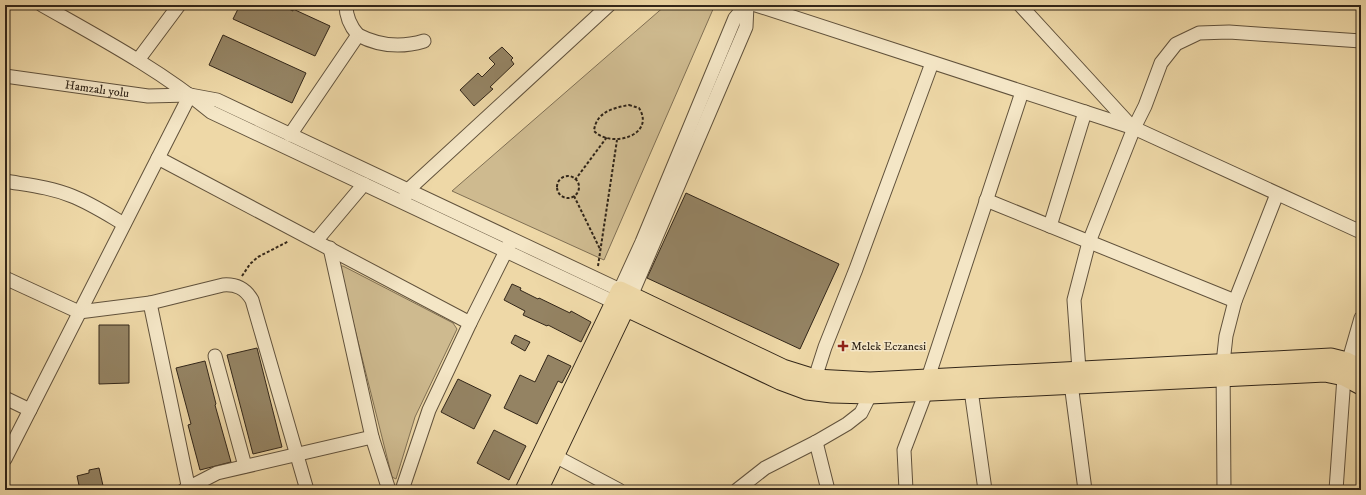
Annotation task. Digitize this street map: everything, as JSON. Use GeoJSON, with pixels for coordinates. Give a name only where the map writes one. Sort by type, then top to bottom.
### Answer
{"type":"FeatureCollection","features":[{"type":"Feature","properties":{"kind":"main road"},"geometry":{"type":"LineString","coordinates":[[623,299],[783,368],[815,378],[870,388]]}},
{"type":"Feature","properties":{"kind":"main road"},"geometry":{"type":"LineString","coordinates":[[623,299],[780,381],[806,391],[832,394],[870,388],[1073,375],[1223,370],[1331,357],[1351,369],[1361,386]]}},
{"type":"Feature","properties":{"kind":"main road"},"geometry":{"type":"LineString","coordinates":[[539,490],[623,299]]}},
{"type":"Feature","properties":{"kind":"main road"},"geometry":{"type":"LineString","coordinates":[[524,490],[623,299]]}},
{"type":"Feature","properties":{"kind":"main road"},"geometry":{"type":"LineString","coordinates":[[927,385],[971,390],[1073,375]]}},
{"type":"Feature","properties":{"kind":"street"},"geometry":{"type":"LineString","coordinates":[[42,5],[138,60],[190,95],[211,112],[364,184],[405,196],[512,239],[597,279],[623,299]]}},
{"type":"Feature","properties":{"kind":"street"},"geometry":{"type":"LineString","coordinates":[[138,60],[179,5]]}},
{"type":"Feature","properties":{"kind":"street"},"geometry":{"type":"LineString","coordinates":[[346,5],[350,25],[358,35],[386,45],[405,45],[424,41]]}},
{"type":"Feature","properties":{"kind":"street"},"geometry":{"type":"LineString","coordinates":[[405,196],[609,5]]}},
{"type":"Feature","properties":{"kind":"street"},"geometry":{"type":"LineString","coordinates":[[623,299],[645,234],[736,18],[747,5]]}},
{"type":"Feature","properties":{"kind":"street"},"geometry":{"type":"LineString","coordinates":[[756,5],[1134,128],[1361,232]]}},
{"type":"Feature","properties":{"kind":"street"},"geometry":{"type":"LineString","coordinates":[[1020,5],[1134,128]]}},
{"type":"Feature","properties":{"kind":"street"},"geometry":{"type":"LineString","coordinates":[[1085,490],[1073,375],[1074,300],[1089,242],[1134,128],[1145,106],[1161,63],[1176,44],[1199,33],[1229,32],[1361,41]]}},
{"type":"Feature","properties":{"kind":"street"},"geometry":{"type":"LineString","coordinates":[[290,135],[358,35]]}},
{"type":"Feature","properties":{"kind":"street"},"geometry":{"type":"LineString","coordinates":[[815,378],[825,347],[859,262],[932,63]]}},
{"type":"Feature","properties":{"kind":"street","name":"Hamzalı yolu"},"geometry":{"type":"LineString","coordinates":[[5,76],[148,96],[190,95]]}},
{"type":"Feature","properties":{"kind":"street"},"geometry":{"type":"LineString","coordinates":[[906,490],[904,450],[927,385],[1022,92]]}},
{"type":"Feature","properties":{"kind":"street"},"geometry":{"type":"LineString","coordinates":[[190,95],[217,100],[290,135],[506,251],[623,299]]}},
{"type":"Feature","properties":{"kind":"street"},"geometry":{"type":"LineString","coordinates":[[5,460],[190,95]]}},
{"type":"Feature","properties":{"kind":"street"},"geometry":{"type":"LineString","coordinates":[[1050,226],[1085,112]]}},
{"type":"Feature","properties":{"kind":"street"},"geometry":{"type":"LineString","coordinates":[[158,158],[470,323]]}},
{"type":"Feature","properties":{"kind":"street"},"geometry":{"type":"LineString","coordinates":[[5,181],[64,193],[124,224]]}},
{"type":"Feature","properties":{"kind":"street"},"geometry":{"type":"LineString","coordinates":[[316,241],[364,184]]}},
{"type":"Feature","properties":{"kind":"street"},"geometry":{"type":"LineString","coordinates":[[1224,490],[1223,370],[1226,336],[1235,302],[1277,194]]}},
{"type":"Feature","properties":{"kind":"street"},"geometry":{"type":"LineString","coordinates":[[986,200],[1235,302]]}},
{"type":"Feature","properties":{"kind":"street"},"geometry":{"type":"LineString","coordinates":[[402,490],[429,410],[512,239]]}},
{"type":"Feature","properties":{"kind":"street"},"geometry":{"type":"LineString","coordinates":[[330,248],[372,437],[389,490]]}},
{"type":"Feature","properties":{"kind":"street"},"geometry":{"type":"LineString","coordinates":[[5,278],[79,312],[150,303],[223,286],[238,286],[246,292],[252,300],[307,490]]}},
{"type":"Feature","properties":{"kind":"street"},"geometry":{"type":"LineString","coordinates":[[150,303],[188,490],[217,473],[372,437]]}},
{"type":"Feature","properties":{"kind":"street"},"geometry":{"type":"LineString","coordinates":[[1336,490],[1351,369],[1361,318]]}},
{"type":"Feature","properties":{"kind":"street"},"geometry":{"type":"LineString","coordinates":[[215,356],[245,466]]}},
{"type":"Feature","properties":{"kind":"street"},"geometry":{"type":"LineString","coordinates":[[737,490],[765,468],[816,442],[847,424],[861,413],[870,388]]}},
{"type":"Feature","properties":{"kind":"street"},"geometry":{"type":"LineString","coordinates":[[971,390],[985,490]]}},
{"type":"Feature","properties":{"kind":"street"},"geometry":{"type":"LineString","coordinates":[[5,398],[30,410]]}},
{"type":"Feature","properties":{"kind":"street"},"geometry":{"type":"LineString","coordinates":[[816,442],[828,490]]}},
{"type":"Feature","properties":{"kind":"street"},"geometry":{"type":"LineString","coordinates":[[555,456],[619,490]]}},
{"type":"Feature","properties":{"kind":"path"},"geometry":{"type":"LineString","coordinates":[[629,105],[639,108],[643,113],[643,121],[635,134],[627,138],[617,140],[607,137],[599,135],[594,131],[595,123],[599,117],[609,110],[615,107],[629,105]]}},
{"type":"Feature","properties":{"kind":"path"},"geometry":{"type":"LineString","coordinates":[[575,180],[607,137]]}},
{"type":"Feature","properties":{"kind":"path"},"geometry":{"type":"LineString","coordinates":[[597,279],[617,140]]}},
{"type":"Feature","properties":{"kind":"path"},"geometry":{"type":"LineString","coordinates":[[566,177],[573,178],[575,180],[579,187],[577,192],[570,198],[563,197],[559,193],[557,186],[560,180],[566,177]]}},
{"type":"Feature","properties":{"kind":"path"},"geometry":{"type":"LineString","coordinates":[[574,196],[601,250]]}},
{"type":"Feature","properties":{"kind":"path"},"geometry":{"type":"LineString","coordinates":[[238,286],[250,264],[258,257],[303,234]]}},
{"type":"Feature","properties":{"kind":"shaded area"},"geometry":{"type":"Polygon","coordinates":[[[666,5],[708,5],[714,7],[604,260],[452,191],[666,5]]]}},
{"type":"Feature","properties":{"kind":"shaded area"},"geometry":{"type":"Polygon","coordinates":[[[339,266],[343,266],[453,323],[457,329],[415,417],[396,479],[392,477],[339,266]]]}},
{"type":"Feature","properties":{"kind":"building"},"geometry":{"type":"Polygon","coordinates":[[[240,5],[281,5],[330,26],[315,56],[233,19],[240,5]]]}},
{"type":"Feature","properties":{"kind":"building"},"geometry":{"type":"Polygon","coordinates":[[[223,35],[306,73],[292,103],[209,65],[223,35]]]}},
{"type":"Feature","properties":{"kind":"building"},"geometry":{"type":"Polygon","coordinates":[[[502,47],[513,58],[511,60],[514,64],[490,87],[493,89],[474,106],[460,90],[478,73],[482,77],[495,64],[489,58],[502,47]]]}},
{"type":"Feature","properties":{"kind":"building"},"geometry":{"type":"Polygon","coordinates":[[[686,193],[839,264],[800,349],[647,278],[686,193]]]}},
{"type":"Feature","properties":{"kind":"building"},"geometry":{"type":"Polygon","coordinates":[[[512,284],[538,299],[539,298],[570,313],[571,311],[591,322],[581,342],[548,325],[547,326],[523,315],[525,311],[504,300],[512,284]]]}},
{"type":"Feature","properties":{"kind":"building"},"geometry":{"type":"Polygon","coordinates":[[[99,325],[129,325],[129,383],[99,384],[99,325]]]}},
{"type":"Feature","properties":{"kind":"building"},"geometry":{"type":"Polygon","coordinates":[[[515,335],[530,342],[525,351],[511,343],[515,335]]]}},
{"type":"Feature","properties":{"kind":"building"},"geometry":{"type":"Polygon","coordinates":[[[257,348],[282,447],[253,454],[227,355],[257,348]]]}},
{"type":"Feature","properties":{"kind":"building"},"geometry":{"type":"Polygon","coordinates":[[[548,355],[571,366],[562,383],[558,381],[537,424],[504,408],[520,375],[535,382],[548,355]]]}},
{"type":"Feature","properties":{"kind":"building"},"geometry":{"type":"Polygon","coordinates":[[[205,361],[215,405],[231,462],[200,470],[188,425],[191,424],[176,368],[205,361]]]}},
{"type":"Feature","properties":{"kind":"building"},"geometry":{"type":"Polygon","coordinates":[[[458,379],[491,395],[474,429],[441,412],[458,379]]]}},
{"type":"Feature","properties":{"kind":"building"},"geometry":{"type":"Polygon","coordinates":[[[494,430],[526,446],[509,480],[477,463],[494,430]]]}},
{"type":"Feature","properties":{"kind":"building"},"geometry":{"type":"Polygon","coordinates":[[[99,468],[104,490],[80,490],[77,476],[89,473],[89,470],[99,468]]]}},
{"type":"Feature","properties":{"kind":"place","name":"Melek Eczanesi"},"geometry":{"type":"Point","coordinates":[843,346]}}]}
